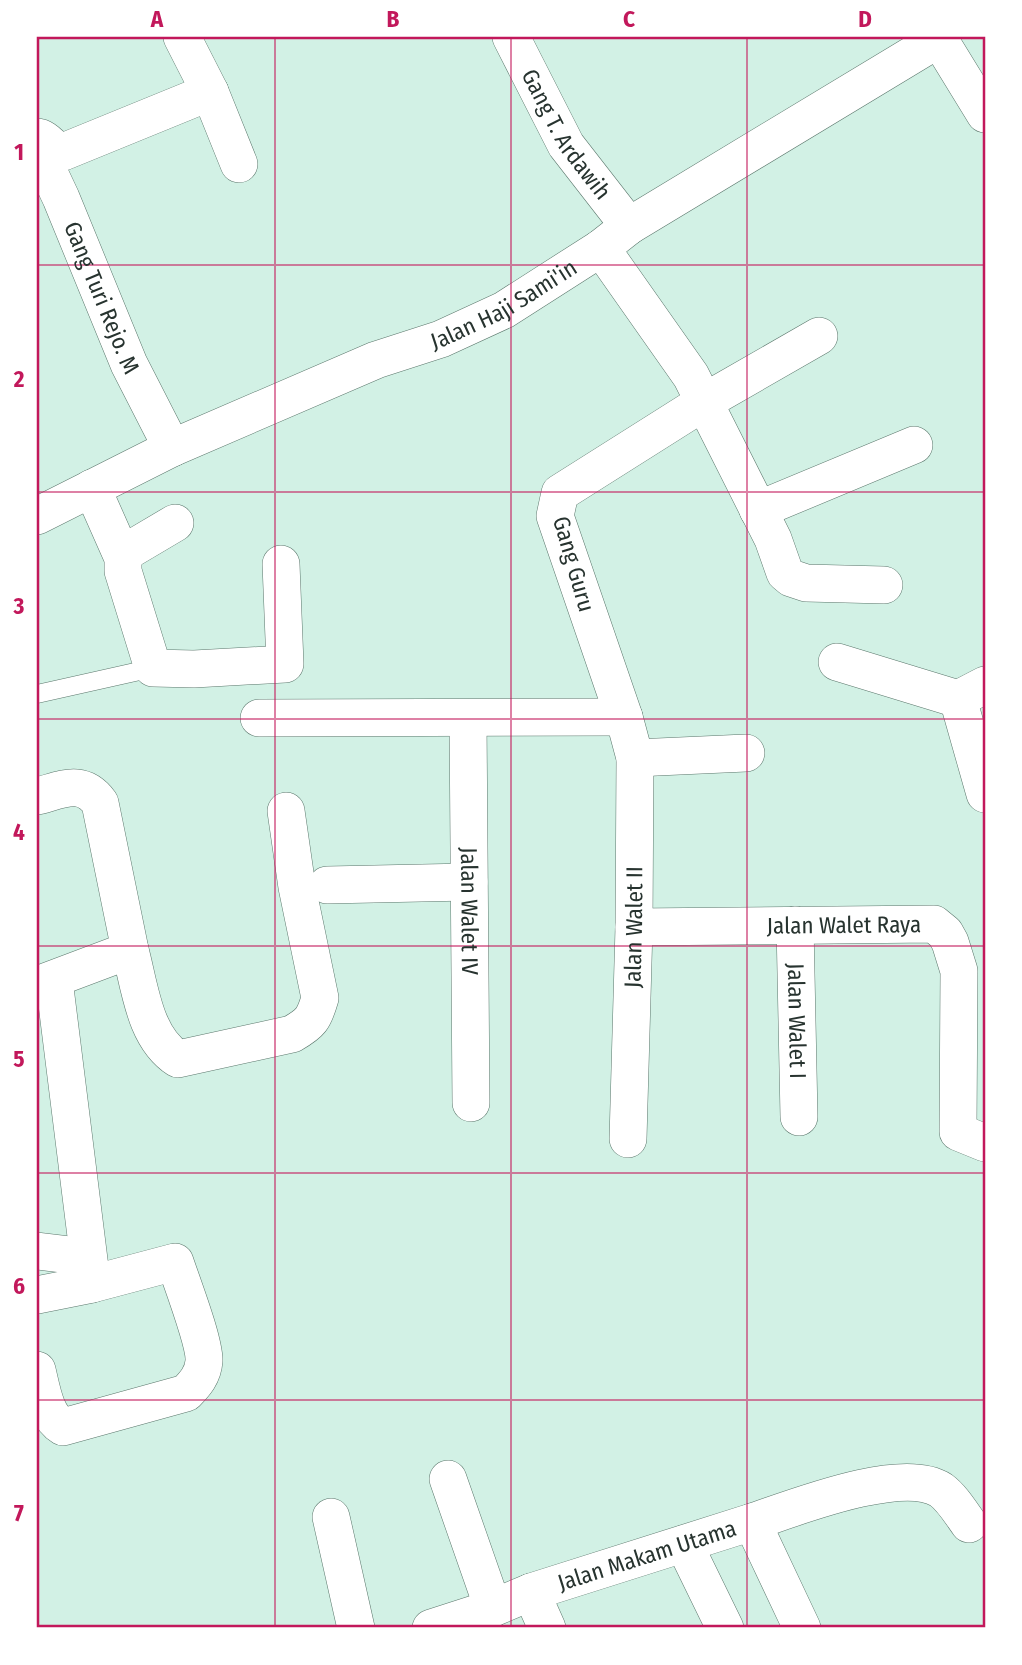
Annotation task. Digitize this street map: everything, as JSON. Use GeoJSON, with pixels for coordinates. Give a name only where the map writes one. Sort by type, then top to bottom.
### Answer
{"type":"FeatureCollection","features":[{"type":"Feature","properties":{"kind":"street"},"geometry":{"type":"LineString","coordinates":[[182,37],[210,92],[239,164]]}},
{"type":"Feature","properties":{"kind":"street","name":"Gang T. Ardawih"},"geometry":{"type":"LineString","coordinates":[[512,37],[566,145],[629,226]]}},
{"type":"Feature","properties":{"kind":"street"},"geometry":{"type":"LineString","coordinates":[[940,38],[985,114]]}},
{"type":"Feature","properties":{"kind":"street","name":"Jalan Haji Sami'in"},"geometry":{"type":"LineString","coordinates":[[37,516],[172,448],[376,360],[441,339],[504,310],[601,248],[629,226],[940,38]]}},
{"type":"Feature","properties":{"kind":"street"},"geometry":{"type":"LineString","coordinates":[[37,137],[43,138],[56,150],[63,152],[210,92]]}},
{"type":"Feature","properties":{"kind":"street","name":"Gang Turi Rejo. M"},"geometry":{"type":"LineString","coordinates":[[37,147],[61,198],[129,364],[172,448]]}},
{"type":"Feature","properties":{"kind":"street"},"geometry":{"type":"LineString","coordinates":[[601,248],[691,376],[773,539],[785,573],[792,579],[806,583],[884,585]]}},
{"type":"Feature","properties":{"kind":"street","name":"Gang Guru"},"geometry":{"type":"LineString","coordinates":[[624,717],[555,516],[560,493],[704,402],[819,335]]}},
{"type":"Feature","properties":{"kind":"street"},"geometry":{"type":"LineString","coordinates":[[758,510],[914,445]]}},
{"type":"Feature","properties":{"kind":"street"},"geometry":{"type":"LineString","coordinates":[[92,488],[123,558],[123,571],[153,668],[194,669],[285,664],[281,564]]}},
{"type":"Feature","properties":{"kind":"street"},"geometry":{"type":"LineString","coordinates":[[123,558],[126,552],[175,523]]}},
{"type":"Feature","properties":{"kind":"street"},"geometry":{"type":"LineString","coordinates":[[837,662],[971,692],[985,794]]}},
{"type":"Feature","properties":{"kind":"street"},"geometry":{"type":"LineString","coordinates":[[259,718],[624,717]]}},
{"type":"Feature","properties":{"kind":"street","name":"Jalan Walet II"},"geometry":{"type":"LineString","coordinates":[[624,717],[635,758],[634,927],[628,1139]]}},
{"type":"Feature","properties":{"kind":"street","name":"Jalan Walet IV"},"geometry":{"type":"LineString","coordinates":[[468,719],[471,1103]]}},
{"type":"Feature","properties":{"kind":"street"},"geometry":{"type":"LineString","coordinates":[[635,758],[746,753]]}},
{"type":"Feature","properties":{"kind":"street"},"geometry":{"type":"LineString","coordinates":[[37,796],[77,786],[92,791],[100,803],[130,950],[152,1030],[165,1051],[178,1059],[292,1034],[308,1025],[315,1016],[320,999],[297,887],[286,811]]}},
{"type":"Feature","properties":{"kind":"street"},"geometry":{"type":"LineString","coordinates":[[327,885],[469,882]]}},
{"type":"Feature","properties":{"kind":"street","name":"Jalan Walet Raya"},"geometry":{"type":"LineString","coordinates":[[634,927],[934,924],[950,942],[958,971],[958,1132],[985,1143]]}},
{"type":"Feature","properties":{"kind":"street","name":"Jalan Walet I"},"geometry":{"type":"LineString","coordinates":[[795,925],[799,1117]]}},
{"type":"Feature","properties":{"kind":"street"},"geometry":{"type":"LineString","coordinates":[[90,1270],[45,983],[130,950]]}},
{"type":"Feature","properties":{"kind":"street"},"geometry":{"type":"LineString","coordinates":[[37,1251],[90,1270]]}},
{"type":"Feature","properties":{"kind":"street"},"geometry":{"type":"LineString","coordinates":[[37,1295],[90,1270],[175,1262],[202,1346],[204,1361],[199,1381],[186,1393],[63,1427],[55,1422],[50,1414],[37,1370]]}},
{"type":"Feature","properties":{"kind":"street"},"geometry":{"type":"LineString","coordinates":[[448,1479],[494,1608]]}},
{"type":"Feature","properties":{"kind":"street"},"geometry":{"type":"LineString","coordinates":[[752,1522],[832,1495],[874,1486],[923,1483],[942,1490],[969,1524]]}},
{"type":"Feature","properties":{"kind":"street"},"geometry":{"type":"LineString","coordinates":[[331,1517],[356,1628]]}},
{"type":"Feature","properties":{"kind":"street","name":"Jalan Makam Utama"},"geometry":{"type":"LineString","coordinates":[[430,1628],[494,1608],[531,1592],[752,1522],[802,1628]]}},
{"type":"Feature","properties":{"kind":"street"},"geometry":{"type":"LineString","coordinates":[[684,1544],[725,1628]]}},
{"type":"Feature","properties":{"kind":"street"},"geometry":{"type":"LineString","coordinates":[[531,1592],[547,1628]]}},
{"type":"Feature","properties":{"kind":"lane"},"geometry":{"type":"LineString","coordinates":[[37,694],[153,668]]}}]}
